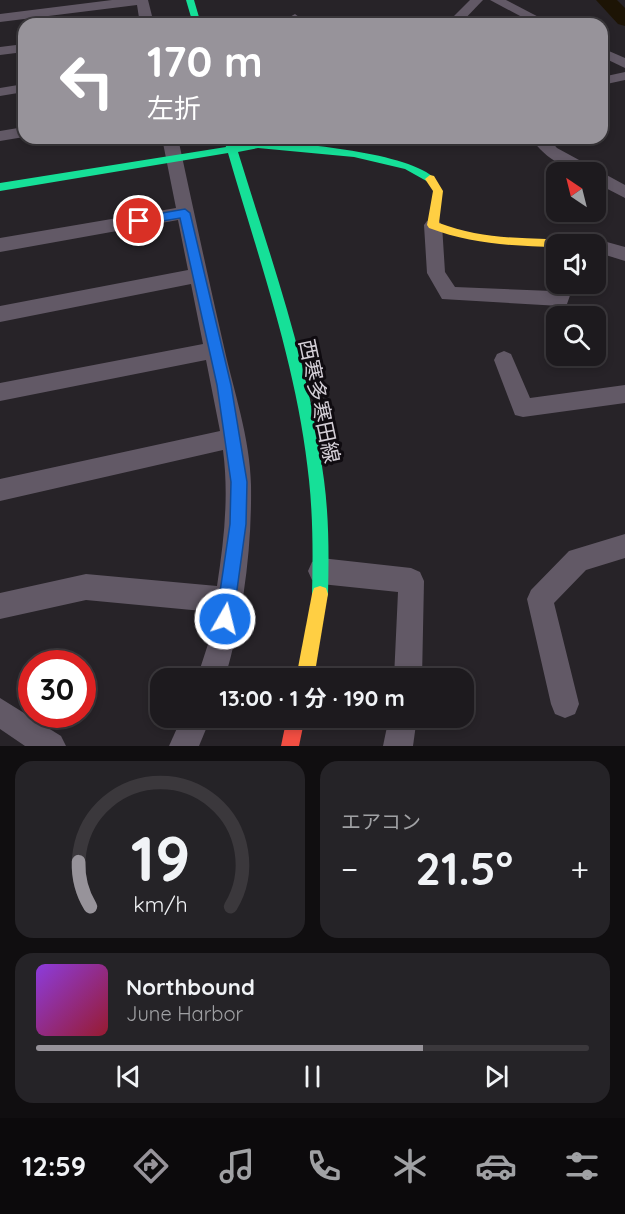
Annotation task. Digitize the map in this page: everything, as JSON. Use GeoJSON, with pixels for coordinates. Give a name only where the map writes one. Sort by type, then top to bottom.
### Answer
{"type":"FeatureCollection","features":[{"type":"Feature","properties":{"kind":"street"},"geometry":{"type":"LineString","coordinates":[[0,18],[142,0],[146,18]]}},
{"type":"Feature","properties":{"kind":"street"},"geometry":{"type":"LineString","coordinates":[[190,0],[195,18]]}},
{"type":"Feature","properties":{"kind":"street"},"geometry":{"type":"LineString","coordinates":[[459,18],[477,0]]}},
{"type":"Feature","properties":{"kind":"street"},"geometry":{"type":"LineString","coordinates":[[496,0],[533,18]]}},
{"type":"Feature","properties":{"kind":"street"},"geometry":{"type":"LineString","coordinates":[[0,51],[18,49]]}},
{"type":"Feature","properties":{"kind":"street"},"geometry":{"type":"LineString","coordinates":[[608,55],[625,64]]}},
{"type":"Feature","properties":{"kind":"street"},"geometry":{"type":"LineString","coordinates":[[608,80],[625,76]]}},
{"type":"Feature","properties":{"kind":"street"},"geometry":{"type":"LineString","coordinates":[[0,92],[18,89]]}},
{"type":"Feature","properties":{"kind":"street"},"geometry":{"type":"LineString","coordinates":[[0,136],[18,133]]}},
{"type":"Feature","properties":{"kind":"street"},"geometry":{"type":"LineString","coordinates":[[0,187],[172,148],[230,144],[279,145],[384,159],[429,176],[437,187],[439,199],[431,214],[436,273],[449,294],[560,299],[561,294]]}},
{"type":"Feature","properties":{"kind":"street","name":"西寒多寒田線"},"geometry":{"type":"LineString","coordinates":[[230,144],[300,390],[318,501],[321,571],[315,628],[307,668]]}},
{"type":"Feature","properties":{"kind":"street"},"geometry":{"type":"LineString","coordinates":[[544,144],[551,152],[570,162]]}},
{"type":"Feature","properties":{"kind":"street"},"geometry":{"type":"LineString","coordinates":[[172,148],[214,350],[224,385],[239,482],[238,524],[222,638],[214,668]]}},
{"type":"Feature","properties":{"kind":"street"},"geometry":{"type":"LineString","coordinates":[[606,182],[625,192]]}},
{"type":"Feature","properties":{"kind":"street"},"geometry":{"type":"LineString","coordinates":[[0,245],[185,213]]}},
{"type":"Feature","properties":{"kind":"street"},"geometry":{"type":"LineString","coordinates":[[433,225],[447,234],[471,239],[546,243]]}},
{"type":"Feature","properties":{"kind":"street"},"geometry":{"type":"LineString","coordinates":[[606,249],[625,254]]}},
{"type":"Feature","properties":{"kind":"street"},"geometry":{"type":"LineString","coordinates":[[0,314],[199,275]]}},
{"type":"Feature","properties":{"kind":"street"},"geometry":{"type":"LineString","coordinates":[[0,392],[214,350]]}},
{"type":"Feature","properties":{"kind":"street"},"geometry":{"type":"LineString","coordinates":[[504,360],[523,408],[625,394]]}},
{"type":"Feature","properties":{"kind":"street"},"geometry":{"type":"LineString","coordinates":[[0,490],[233,438]]}},
{"type":"Feature","properties":{"kind":"street"},"geometry":{"type":"LineString","coordinates":[[565,704],[540,599],[578,560],[625,546]]}},
{"type":"Feature","properties":{"kind":"street"},"geometry":{"type":"LineString","coordinates":[[321,571],[411,581],[408,668]]}},
{"type":"Feature","properties":{"kind":"street"},"geometry":{"type":"LineString","coordinates":[[0,606],[86,587],[227,600]]}},
{"type":"Feature","properties":{"kind":"street"},"geometry":{"type":"LineString","coordinates":[[0,712],[51,746]]}},
{"type":"Feature","properties":{"kind":"street"},"geometry":{"type":"LineString","coordinates":[[184,746],[192,728]]}},
{"type":"Feature","properties":{"kind":"street"},"geometry":{"type":"LineString","coordinates":[[290,746],[294,728]]}},
{"type":"Feature","properties":{"kind":"street"},"geometry":{"type":"LineString","coordinates":[[398,746],[401,728]]}},
{"type":"Feature","properties":{"kind":"waterway"},"geometry":{"type":"LineString","coordinates":[[606,0],[625,20]]}},
{"type":"Feature","properties":{"kind":"traffic: fast"},"geometry":{"type":"LineString","coordinates":[[190,0],[195,18]]}},
{"type":"Feature","properties":{"kind":"traffic: fast"},"geometry":{"type":"LineString","coordinates":[[231,144],[279,305],[307,421],[317,479],[321,537],[320,594]]}},
{"type":"Feature","properties":{"kind":"traffic: fast"},"geometry":{"type":"LineString","coordinates":[[0,187],[258,145],[354,154],[408,166],[430,179]]}},
{"type":"Feature","properties":{"kind":"traffic: slow"},"geometry":{"type":"LineString","coordinates":[[430,179],[438,191],[433,225],[451,232],[488,240],[546,243]]}},
{"type":"Feature","properties":{"kind":"traffic: slow"},"geometry":{"type":"LineString","coordinates":[[307,668],[320,594]]}},
{"type":"Feature","properties":{"kind":"traffic: jam"},"geometry":{"type":"LineString","coordinates":[[290,746],[294,728]]}},
{"type":"Feature","properties":{"kind":"route"},"geometry":{"type":"LineString","coordinates":[[139,221],[185,213],[214,350],[224,385],[239,482],[238,524],[225,619]]}}]}
